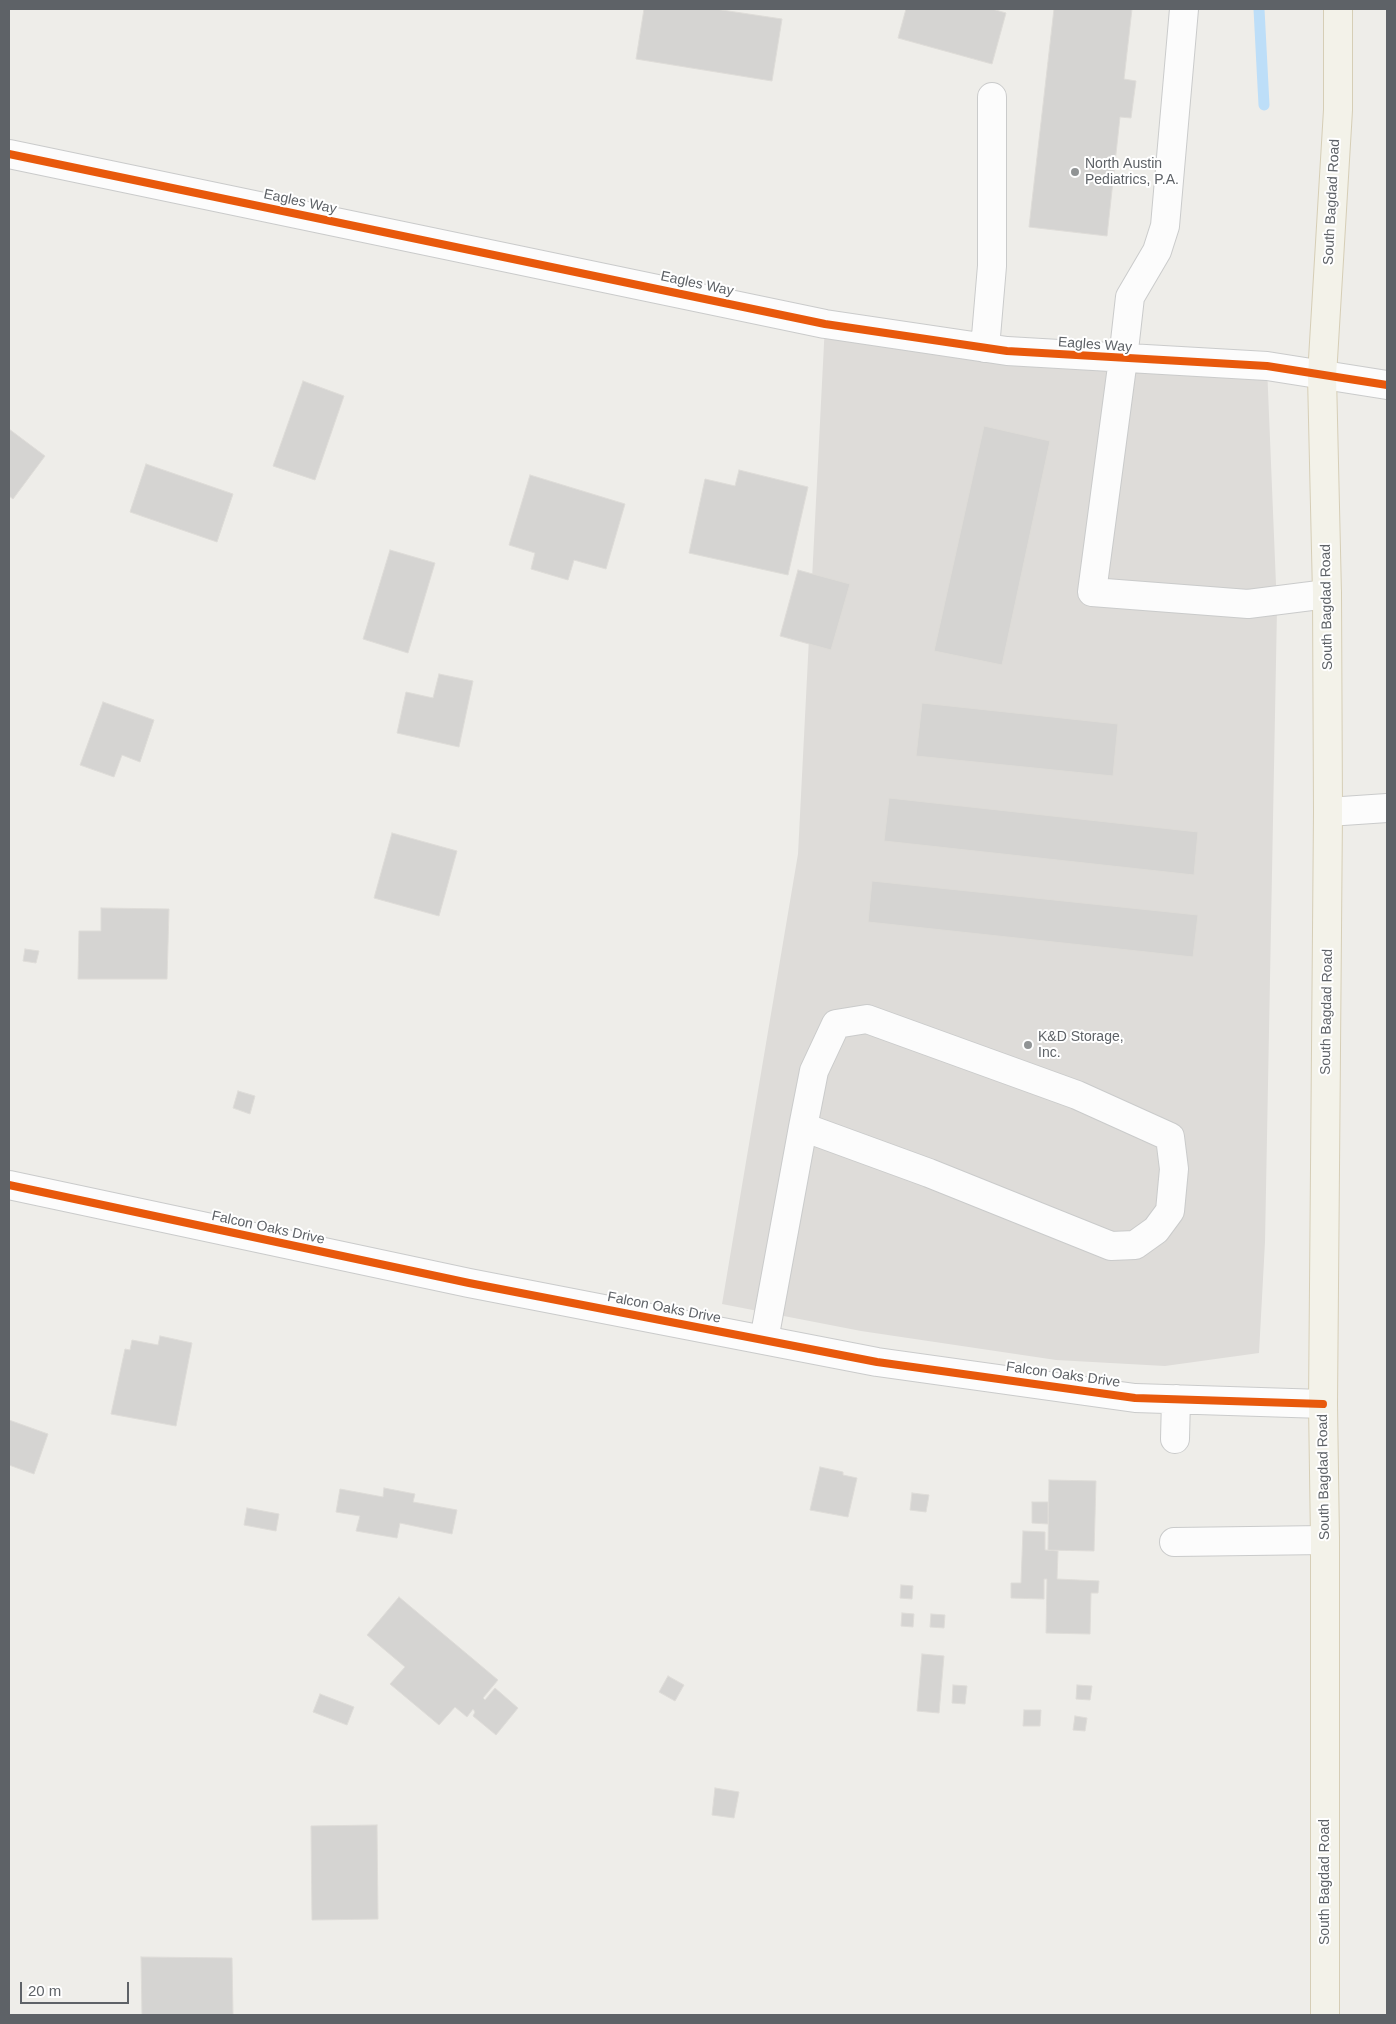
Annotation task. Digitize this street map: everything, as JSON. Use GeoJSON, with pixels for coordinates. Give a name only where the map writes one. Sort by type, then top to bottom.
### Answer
{"type":"FeatureCollection","features":[{"type":"Feature","properties":{"kind":"main road","name":"South Bagdad Road"},"geometry":{"type":"LineString","coordinates":[[1325,2015],[1325,1540],[1322,1404],[1328,812],[1327,594],[1322,376],[1338,110],[1338,9]]}},
{"type":"Feature","properties":{"kind":"street"},"geometry":{"type":"LineString","coordinates":[[1184,9],[1165,226],[1157,251],[1130,297],[1124,359],[1092,592],[1248,604],[1327,594]]}},
{"type":"Feature","properties":{"kind":"street"},"geometry":{"type":"LineString","coordinates":[[986,348],[992,266],[992,97]]}},
{"type":"Feature","properties":{"kind":"street","name":"Eagles Way"},"geometry":{"type":"LineString","coordinates":[[9,154],[825,324],[1007,351],[1267,366],[1387,385]]}},
{"type":"Feature","properties":{"kind":"street"},"geometry":{"type":"LineString","coordinates":[[1328,812],[1387,808]]}},
{"type":"Feature","properties":{"kind":"street"},"geometry":{"type":"LineString","coordinates":[[764,1340],[803,1128],[814,1071],[836,1024],[867,1020],[1077,1095],[1170,1137],[1174,1169],[1170,1211],[1156,1230],[1135,1246],[1111,1246],[929,1173],[803,1128]]}},
{"type":"Feature","properties":{"kind":"street","name":"Falcon Oaks Drive"},"geometry":{"type":"LineString","coordinates":[[9,1185],[417,1273],[876,1362],[1135,1398],[1322,1404]]}},
{"type":"Feature","properties":{"kind":"street"},"geometry":{"type":"LineString","coordinates":[[1175,1439],[1176,1399]]}},
{"type":"Feature","properties":{"kind":"street"},"geometry":{"type":"LineString","coordinates":[[1174,1542],[1325,1540]]}},
{"type":"Feature","properties":{"kind":"shaded area"},"geometry":{"type":"Polygon","coordinates":[[[825,324],[1267,366],[1277,609],[1265,1242],[1259,1353],[1165,1366],[1056,1360],[861,1331],[722,1304],[798,854],[825,324]]]}},
{"type":"Feature","properties":{"kind":"building"},"geometry":{"type":"Polygon","coordinates":[[[644,9],[715,9],[782,19],[772,81],[636,59],[644,9]]]}},
{"type":"Feature","properties":{"kind":"building"},"geometry":{"type":"Polygon","coordinates":[[[906,9],[992,9],[1006,13],[992,64],[898,38],[906,9]]]}},
{"type":"Feature","properties":{"kind":"building","name":"North Austin Pediatrics, P.A."},"geometry":{"type":"Polygon","coordinates":[[[1054,9],[1132,9],[1124,79],[1136,81],[1131,118],[1120,117],[1107,236],[1029,227],[1054,9]]]}},
{"type":"Feature","properties":{"kind":"building"},"geometry":{"type":"Polygon","coordinates":[[[303,381],[344,396],[315,480],[273,466],[303,381]]]}},
{"type":"Feature","properties":{"kind":"building"},"geometry":{"type":"Polygon","coordinates":[[[984,426],[1050,441],[1002,665],[934,651],[984,426]]]}},
{"type":"Feature","properties":{"kind":"building"},"geometry":{"type":"Polygon","coordinates":[[[9,429],[45,456],[13,499],[9,496],[9,429]]]}},
{"type":"Feature","properties":{"kind":"building"},"geometry":{"type":"Polygon","coordinates":[[[146,464],[233,494],[217,542],[130,512],[146,464]]]}},
{"type":"Feature","properties":{"kind":"building"},"geometry":{"type":"Polygon","coordinates":[[[739,470],[808,487],[788,575],[689,553],[705,479],[735,486],[739,470]]]}},
{"type":"Feature","properties":{"kind":"building"},"geometry":{"type":"Polygon","coordinates":[[[530,475],[625,504],[606,569],[574,560],[568,580],[531,569],[535,553],[509,545],[530,475]]]}},
{"type":"Feature","properties":{"kind":"building"},"geometry":{"type":"Polygon","coordinates":[[[390,550],[435,563],[408,653],[363,639],[390,550]]]}},
{"type":"Feature","properties":{"kind":"building"},"geometry":{"type":"Polygon","coordinates":[[[798,570],[850,584],[831,650],[780,636],[798,570]]]}},
{"type":"Feature","properties":{"kind":"building"},"geometry":{"type":"Polygon","coordinates":[[[439,674],[473,681],[459,747],[397,733],[406,692],[433,698],[439,674]]]}},
{"type":"Feature","properties":{"kind":"building"},"geometry":{"type":"Polygon","coordinates":[[[103,702],[154,720],[140,762],[122,755],[114,777],[80,765],[103,702]]]}},
{"type":"Feature","properties":{"kind":"building"},"geometry":{"type":"Polygon","coordinates":[[[922,703],[1118,724],[1113,776],[916,756],[922,703]]]}},
{"type":"Feature","properties":{"kind":"building"},"geometry":{"type":"Polygon","coordinates":[[[889,798],[1198,832],[1194,875],[884,841],[889,798]]]}},
{"type":"Feature","properties":{"kind":"building"},"geometry":{"type":"Polygon","coordinates":[[[392,833],[457,851],[439,916],[374,898],[392,833]]]}},
{"type":"Feature","properties":{"kind":"building"},"geometry":{"type":"Polygon","coordinates":[[[872,881],[1198,915],[1193,957],[868,922],[872,881]]]}},
{"type":"Feature","properties":{"kind":"building"},"geometry":{"type":"Polygon","coordinates":[[[101,908],[169,909],[167,979],[78,979],[79,931],[101,931],[101,908]]]}},
{"type":"Feature","properties":{"kind":"building"},"geometry":{"type":"Polygon","coordinates":[[[25,949],[39,951],[36,963],[23,961],[25,949]]]}},
{"type":"Feature","properties":{"kind":"building"},"geometry":{"type":"Polygon","coordinates":[[[238,1091],[255,1096],[250,1114],[233,1108],[238,1091]]]}},
{"type":"Feature","properties":{"kind":"building"},"geometry":{"type":"Polygon","coordinates":[[[160,1336],[192,1343],[176,1426],[111,1414],[125,1349],[130,1350],[132,1340],[158,1345],[160,1336]]]}},
{"type":"Feature","properties":{"kind":"building"},"geometry":{"type":"Polygon","coordinates":[[[9,1420],[48,1434],[34,1474],[9,1465],[9,1420]]]}},
{"type":"Feature","properties":{"kind":"building"},"geometry":{"type":"Polygon","coordinates":[[[820,1467],[843,1472],[843,1475],[857,1478],[848,1517],[810,1510],[820,1467]]]}},
{"type":"Feature","properties":{"kind":"building"},"geometry":{"type":"Polygon","coordinates":[[[1049,1480],[1096,1481],[1094,1551],[1048,1550],[1049,1480]]]}},
{"type":"Feature","properties":{"kind":"building"},"geometry":{"type":"Polygon","coordinates":[[[384,1488],[415,1494],[413,1502],[457,1510],[452,1534],[400,1523],[397,1538],[356,1531],[360,1516],[336,1512],[340,1489],[383,1497],[384,1488]]]}},
{"type":"Feature","properties":{"kind":"building"},"geometry":{"type":"Polygon","coordinates":[[[912,1493],[929,1495],[926,1512],[910,1510],[912,1493]]]}},
{"type":"Feature","properties":{"kind":"building"},"geometry":{"type":"Polygon","coordinates":[[[1032,1502],[1048,1502],[1048,1524],[1032,1523],[1032,1502]]]}},
{"type":"Feature","properties":{"kind":"building"},"geometry":{"type":"Polygon","coordinates":[[[247,1508],[279,1514],[276,1531],[244,1525],[247,1508]]]}},
{"type":"Feature","properties":{"kind":"building"},"geometry":{"type":"Polygon","coordinates":[[[1023,1531],[1045,1532],[1045,1550],[1058,1551],[1057,1579],[1099,1581],[1098,1593],[1091,1593],[1090,1634],[1046,1633],[1047,1579],[1044,1579],[1044,1599],[1011,1598],[1011,1583],[1021,1583],[1023,1531]]]}},
{"type":"Feature","properties":{"kind":"building"},"geometry":{"type":"Polygon","coordinates":[[[901,1585],[913,1586],[912,1599],[900,1598],[901,1585]]]}},
{"type":"Feature","properties":{"kind":"building"},"geometry":{"type":"Polygon","coordinates":[[[399,1597],[498,1680],[483,1698],[485,1700],[495,1688],[518,1708],[496,1735],[473,1716],[475,1712],[473,1709],[467,1717],[455,1707],[439,1725],[390,1684],[405,1667],[367,1635],[399,1597]]]}},
{"type":"Feature","properties":{"kind":"building"},"geometry":{"type":"Polygon","coordinates":[[[902,1613],[914,1614],[913,1627],[901,1626],[902,1613]]]}},
{"type":"Feature","properties":{"kind":"building"},"geometry":{"type":"Polygon","coordinates":[[[931,1614],[945,1615],[944,1628],[930,1627],[931,1614]]]}},
{"type":"Feature","properties":{"kind":"building"},"geometry":{"type":"Polygon","coordinates":[[[922,1654],[944,1656],[939,1713],[917,1711],[922,1654]]]}},
{"type":"Feature","properties":{"kind":"building"},"geometry":{"type":"Polygon","coordinates":[[[668,1676],[684,1685],[675,1701],[659,1692],[668,1676]]]}},
{"type":"Feature","properties":{"kind":"building"},"geometry":{"type":"Polygon","coordinates":[[[953,1685],[967,1686],[965,1704],[952,1703],[953,1685]]]}},
{"type":"Feature","properties":{"kind":"building"},"geometry":{"type":"Polygon","coordinates":[[[1077,1685],[1092,1686],[1090,1700],[1076,1699],[1077,1685]]]}},
{"type":"Feature","properties":{"kind":"building"},"geometry":{"type":"Polygon","coordinates":[[[320,1694],[354,1707],[347,1725],[313,1712],[320,1694]]]}},
{"type":"Feature","properties":{"kind":"building"},"geometry":{"type":"Polygon","coordinates":[[[1024,1710],[1041,1710],[1040,1726],[1023,1726],[1024,1710]]]}},
{"type":"Feature","properties":{"kind":"building"},"geometry":{"type":"Polygon","coordinates":[[[1075,1716],[1087,1718],[1085,1731],[1073,1730],[1075,1716]]]}},
{"type":"Feature","properties":{"kind":"building"},"geometry":{"type":"Polygon","coordinates":[[[715,1788],[739,1792],[734,1818],[712,1815],[715,1788]]]}},
{"type":"Feature","properties":{"kind":"building"},"geometry":{"type":"Polygon","coordinates":[[[377,1825],[378,1919],[312,1920],[311,1826],[377,1825]]]}},
{"type":"Feature","properties":{"kind":"building"},"geometry":{"type":"Polygon","coordinates":[[[141,1957],[232,1958],[233,2015],[142,2015],[141,1957]]]}},
{"type":"Feature","properties":{"kind":"waterway"},"geometry":{"type":"LineString","coordinates":[[1259,9],[1264,105]]}},
{"type":"Feature","properties":{"kind":"cycle path"},"geometry":{"type":"LineString","coordinates":[[9,154],[825,324],[1007,351],[1267,366],[1387,385]]}},
{"type":"Feature","properties":{"kind":"cycle path"},"geometry":{"type":"LineString","coordinates":[[9,1185],[469,1283],[877,1362],[1135,1398],[1323,1404]]}},
{"type":"Feature","properties":{"kind":"place","name":"North Austin Pediatrics, P.A."},"geometry":{"type":"Point","coordinates":[1075,172]}},
{"type":"Feature","properties":{"kind":"place","name":"K&D Storage, Inc."},"geometry":{"type":"Point","coordinates":[1028,1045]}}]}
